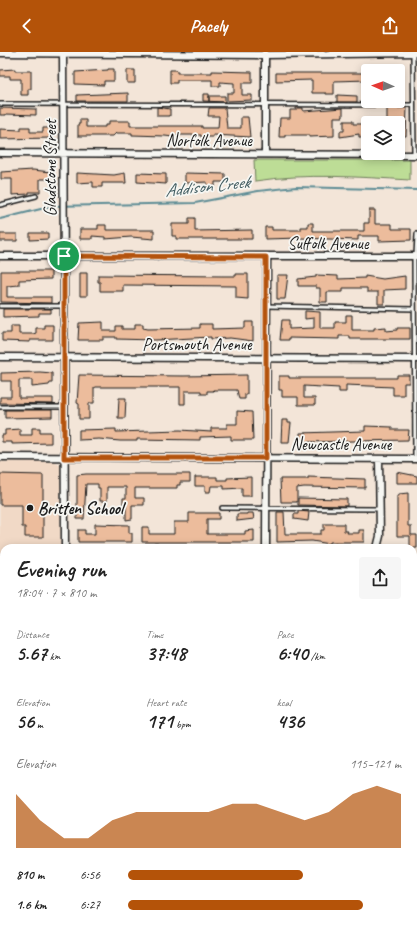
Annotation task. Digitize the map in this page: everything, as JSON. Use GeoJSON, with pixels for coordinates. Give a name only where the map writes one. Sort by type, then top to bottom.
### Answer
{"type":"FeatureCollection","features":[{"type":"Feature","properties":{"kind":"street"},"geometry":{"type":"LineString","coordinates":[[0,53],[414,53]]}},
{"type":"Feature","properties":{"kind":"street","name":"Gladstone Street"},"geometry":{"type":"LineString","coordinates":[[63,53],[65,544]]}},
{"type":"Feature","properties":{"kind":"street"},"geometry":{"type":"LineString","coordinates":[[265,53],[265,154]]}},
{"type":"Feature","properties":{"kind":"street","name":"Norfolk Avenue"},"geometry":{"type":"LineString","coordinates":[[0,153],[415,155]]}},
{"type":"Feature","properties":{"kind":"street","name":"Suffolk Avenue"},"geometry":{"type":"LineString","coordinates":[[0,256],[416,256]]}},
{"type":"Feature","properties":{"kind":"street"},"geometry":{"type":"LineString","coordinates":[[266,257],[266,544]]}},
{"type":"Feature","properties":{"kind":"street","name":"Portsmouth Avenue"},"geometry":{"type":"LineString","coordinates":[[0,357],[416,359]]}},
{"type":"Feature","properties":{"kind":"street","name":"Newcastle Avenue"},"geometry":{"type":"LineString","coordinates":[[0,457],[416,459]]}},
{"type":"Feature","properties":{"kind":"street"},"geometry":{"type":"LineString","coordinates":[[378,544],[380,536],[379,458]]}},
{"type":"Feature","properties":{"kind":"lane"},"geometry":{"type":"LineString","coordinates":[[414,53],[413,105],[415,155]]}},
{"type":"Feature","properties":{"kind":"lane"},"geometry":{"type":"LineString","coordinates":[[0,104],[413,105]]}},
{"type":"Feature","properties":{"kind":"lane"},"geometry":{"type":"LineString","coordinates":[[0,205],[36,196]]}},
{"type":"Feature","properties":{"kind":"lane"},"geometry":{"type":"LineString","coordinates":[[416,459],[416,318],[414,309],[417,234]]}},
{"type":"Feature","properties":{"kind":"lane"},"geometry":{"type":"LineString","coordinates":[[0,306],[64,306]]}},
{"type":"Feature","properties":{"kind":"lane"},"geometry":{"type":"LineString","coordinates":[[266,306],[414,309]]}},
{"type":"Feature","properties":{"kind":"lane"},"geometry":{"type":"LineString","coordinates":[[0,407],[64,407]]}},
{"type":"Feature","properties":{"kind":"lane"},"geometry":{"type":"LineString","coordinates":[[222,508],[380,509]]}},
{"type":"Feature","properties":{"kind":"shaded area","name":"Britten School"},"geometry":{"type":"Polygon","coordinates":[[[0,462],[55,462],[60,465],[60,544],[0,544],[0,462]]]}},
{"type":"Feature","properties":{"kind":"green space"},"geometry":{"type":"Polygon","coordinates":[[[254,160],[410,160],[410,180],[313,176],[255,181],[254,160]]]}},
{"type":"Feature","properties":{"kind":"building"},"geometry":{"type":"Polygon","coordinates":[[[15,69],[15,71],[31,71],[31,89],[28,89],[28,95],[21,95],[21,79],[10,79],[10,76],[0,76],[0,70],[15,69]]]}},
{"type":"Feature","properties":{"kind":"building"},"geometry":{"type":"Polygon","coordinates":[[[114,69],[114,81],[104,81],[104,85],[75,84],[75,72],[114,69]]]}},
{"type":"Feature","properties":{"kind":"building"},"geometry":{"type":"Polygon","coordinates":[[[127,70],[135,70],[135,83],[127,83],[127,70]]]}},
{"type":"Feature","properties":{"kind":"building"},"geometry":{"type":"Polygon","coordinates":[[[170,70],[177,70],[177,73],[212,73],[212,71],[252,72],[252,83],[242,83],[242,95],[252,95],[252,100],[227,101],[227,93],[234,93],[234,83],[220,82],[220,86],[212,86],[212,80],[177,80],[177,83],[170,83],[170,70]]]}},
{"type":"Feature","properties":{"kind":"building"},"geometry":{"type":"Polygon","coordinates":[[[276,73],[361,73],[361,80],[334,81],[334,94],[312,93],[312,80],[276,81],[276,73]]]}},
{"type":"Feature","properties":{"kind":"building"},"geometry":{"type":"Polygon","coordinates":[[[128,93],[128,101],[77,101],[77,95],[128,93]]]}},
{"type":"Feature","properties":{"kind":"building"},"geometry":{"type":"Polygon","coordinates":[[[203,94],[209,94],[209,96],[225,96],[225,102],[203,101],[203,94]]]}},
{"type":"Feature","properties":{"kind":"building"},"geometry":{"type":"Polygon","coordinates":[[[337,95],[357,96],[357,102],[337,102],[337,95]]]}},
{"type":"Feature","properties":{"kind":"building"},"geometry":{"type":"Polygon","coordinates":[[[157,107],[170,109],[170,116],[157,116],[157,107]]]}},
{"type":"Feature","properties":{"kind":"building"},"geometry":{"type":"Polygon","coordinates":[[[0,108],[36,109],[36,115],[0,115],[0,108]]]}},
{"type":"Feature","properties":{"kind":"building"},"geometry":{"type":"Polygon","coordinates":[[[209,108],[225,108],[227,128],[241,128],[241,117],[248,117],[250,137],[213,135],[213,137],[201,137],[201,135],[176,135],[173,137],[132,135],[132,133],[116,133],[113,136],[78,136],[78,124],[80,124],[80,120],[86,120],[86,127],[105,127],[105,125],[109,125],[109,121],[130,121],[130,126],[202,126],[202,128],[218,128],[219,116],[208,116],[209,108]]]}},
{"type":"Feature","properties":{"kind":"building"},"geometry":{"type":"Polygon","coordinates":[[[296,108],[303,108],[303,111],[343,108],[343,117],[334,117],[334,136],[309,137],[309,135],[285,135],[285,137],[279,137],[280,118],[290,118],[290,110],[296,110],[296,108]]]}},
{"type":"Feature","properties":{"kind":"building"},"geometry":{"type":"Polygon","coordinates":[[[387,108],[407,108],[406,136],[405,116],[387,116],[387,108]]]}},
{"type":"Feature","properties":{"kind":"building"},"geometry":{"type":"Polygon","coordinates":[[[344,121],[353,121],[353,124],[361,124],[361,137],[359,137],[359,134],[340,137],[340,131],[344,131],[344,121]]]}},
{"type":"Feature","properties":{"kind":"building"},"geometry":{"type":"Polygon","coordinates":[[[21,127],[30,127],[30,132],[43,132],[43,128],[51,128],[51,138],[0,139],[0,129],[21,130],[21,127]]]}},
{"type":"Feature","properties":{"kind":"building"},"geometry":{"type":"Polygon","coordinates":[[[33,170],[51,172],[51,179],[40,179],[40,192],[12,195],[12,179],[1,179],[1,172],[33,170]]]}},
{"type":"Feature","properties":{"kind":"building"},"geometry":{"type":"Polygon","coordinates":[[[77,173],[114,175],[125,173],[126,183],[102,183],[102,187],[93,187],[93,182],[77,183],[77,173]]]}},
{"type":"Feature","properties":{"kind":"building"},"geometry":{"type":"Polygon","coordinates":[[[137,173],[166,174],[166,184],[137,182],[137,173]]]}},
{"type":"Feature","properties":{"kind":"building"},"geometry":{"type":"Polygon","coordinates":[[[185,173],[225,174],[225,182],[215,182],[215,186],[207,186],[207,182],[185,183],[185,173]]]}},
{"type":"Feature","properties":{"kind":"building"},"geometry":{"type":"Polygon","coordinates":[[[369,210],[375,210],[375,224],[392,224],[392,229],[411,229],[411,240],[379,241],[379,236],[358,236],[358,240],[301,238],[265,239],[265,227],[272,227],[272,230],[301,230],[301,227],[308,227],[308,223],[313,223],[313,231],[364,231],[364,223],[369,223],[369,210]]]}},
{"type":"Feature","properties":{"kind":"building"},"geometry":{"type":"Polygon","coordinates":[[[189,218],[195,218],[195,231],[252,230],[252,239],[176,239],[176,236],[172,236],[172,224],[189,224],[189,218]]]}},
{"type":"Feature","properties":{"kind":"building"},"geometry":{"type":"Polygon","coordinates":[[[98,225],[106,225],[106,230],[154,230],[154,239],[131,237],[105,239],[105,237],[92,236],[92,239],[80,239],[80,229],[98,229],[98,225]]]}},
{"type":"Feature","properties":{"kind":"building"},"geometry":{"type":"Polygon","coordinates":[[[30,233],[48,233],[48,239],[30,240],[30,233]]]}},
{"type":"Feature","properties":{"kind":"building"},"geometry":{"type":"Polygon","coordinates":[[[0,234],[17,234],[17,241],[0,241],[0,234]]]}},
{"type":"Feature","properties":{"kind":"building"},"geometry":{"type":"Polygon","coordinates":[[[1,271],[51,271],[51,279],[19,280],[19,285],[7,286],[7,297],[51,297],[51,303],[1,302],[1,271]]]}},
{"type":"Feature","properties":{"kind":"building"},"geometry":{"type":"Polygon","coordinates":[[[80,273],[87,273],[87,296],[80,296],[80,273]]]}},
{"type":"Feature","properties":{"kind":"building"},"geometry":{"type":"Polygon","coordinates":[[[236,274],[248,274],[248,299],[236,298],[236,286],[123,285],[123,291],[100,291],[100,282],[98,282],[98,275],[236,276],[236,274]]]}},
{"type":"Feature","properties":{"kind":"building"},"geometry":{"type":"Polygon","coordinates":[[[277,275],[288,275],[285,299],[277,299],[277,275]]]}},
{"type":"Feature","properties":{"kind":"building"},"geometry":{"type":"Polygon","coordinates":[[[316,275],[338,276],[338,279],[365,278],[365,276],[383,279],[405,276],[405,289],[384,290],[384,304],[378,304],[378,292],[367,292],[367,288],[343,288],[343,292],[327,292],[327,302],[320,302],[320,288],[316,288],[316,286],[298,286],[298,279],[316,277],[316,275]]]}},
{"type":"Feature","properties":{"kind":"building"},"geometry":{"type":"Polygon","coordinates":[[[3,309],[51,309],[51,313],[39,313],[39,316],[3,317],[3,309]]]}},
{"type":"Feature","properties":{"kind":"building"},"geometry":{"type":"Polygon","coordinates":[[[305,311],[320,312],[320,328],[335,328],[335,322],[346,322],[346,315],[352,315],[352,330],[374,330],[374,328],[386,327],[386,331],[397,330],[397,328],[410,328],[410,339],[350,339],[350,336],[339,336],[339,339],[289,338],[289,340],[280,340],[282,320],[289,320],[289,329],[314,328],[314,318],[305,319],[305,311]]]}},
{"type":"Feature","properties":{"kind":"building"},"geometry":{"type":"Polygon","coordinates":[[[103,322],[103,331],[116,331],[116,326],[122,326],[122,329],[135,329],[135,324],[143,324],[143,328],[148,329],[200,328],[200,324],[212,324],[212,329],[245,328],[245,322],[253,322],[253,341],[230,338],[211,339],[211,337],[155,340],[116,339],[116,337],[103,337],[103,340],[78,340],[79,323],[103,322]]]}},
{"type":"Feature","properties":{"kind":"building"},"geometry":{"type":"Polygon","coordinates":[[[44,325],[53,325],[53,340],[30,340],[30,342],[2,341],[2,333],[11,333],[11,326],[19,326],[19,334],[33,334],[36,333],[36,328],[44,328],[44,325]]]}},
{"type":"Feature","properties":{"kind":"building"},"geometry":{"type":"Polygon","coordinates":[[[1,373],[52,373],[52,383],[49,385],[32,387],[32,380],[19,380],[19,398],[53,398],[53,404],[0,403],[0,397],[11,397],[11,381],[1,381],[1,373]]]}},
{"type":"Feature","properties":{"kind":"building"},"geometry":{"type":"Polygon","coordinates":[[[79,375],[247,375],[247,394],[245,394],[245,399],[239,399],[237,390],[213,390],[214,391],[207,391],[207,394],[201,394],[201,391],[185,391],[185,404],[180,404],[180,387],[96,387],[94,388],[94,403],[89,403],[89,419],[79,419],[79,404],[77,403],[79,375]]]}},
{"type":"Feature","properties":{"kind":"building"},"geometry":{"type":"Polygon","coordinates":[[[397,375],[409,375],[409,383],[404,383],[404,395],[393,395],[393,387],[346,385],[346,392],[339,392],[339,388],[304,386],[304,398],[315,398],[315,405],[298,405],[298,397],[282,397],[282,390],[279,390],[279,376],[289,376],[289,378],[397,378],[397,375]]]}},
{"type":"Feature","properties":{"kind":"building"},"geometry":{"type":"Polygon","coordinates":[[[119,398],[126,398],[125,418],[118,418],[119,398]]]}},
{"type":"Feature","properties":{"kind":"building"},"geometry":{"type":"Polygon","coordinates":[[[5,410],[52,410],[52,417],[5,418],[5,410]]]}},
{"type":"Feature","properties":{"kind":"building"},"geometry":{"type":"Polygon","coordinates":[[[237,411],[252,412],[253,440],[231,440],[231,436],[200,437],[200,440],[79,440],[79,430],[116,429],[116,432],[180,430],[211,432],[211,428],[227,428],[227,424],[237,424],[237,411]]]}},
{"type":"Feature","properties":{"kind":"building"},"geometry":{"type":"Polygon","coordinates":[[[282,420],[288,420],[288,423],[291,423],[289,442],[281,442],[282,420]]]}},
{"type":"Feature","properties":{"kind":"building"},"geometry":{"type":"Polygon","coordinates":[[[365,426],[392,427],[392,430],[409,430],[408,440],[300,442],[300,433],[365,431],[365,426]]]}},
{"type":"Feature","properties":{"kind":"building"},"geometry":{"type":"Polygon","coordinates":[[[32,428],[40,428],[40,432],[51,432],[51,443],[12,444],[12,442],[2,442],[2,435],[5,435],[5,430],[20,429],[20,435],[32,435],[32,428]]]}},
{"type":"Feature","properties":{"kind":"building"},"geometry":{"type":"Polygon","coordinates":[[[397,472],[417,476],[417,483],[397,483],[397,472]]]}},
{"type":"Feature","properties":{"kind":"building"},"geometry":{"type":"Polygon","coordinates":[[[0,474],[43,475],[43,537],[25,537],[25,527],[22,527],[22,505],[0,505],[0,474]]]}},
{"type":"Feature","properties":{"kind":"building"},"geometry":{"type":"Polygon","coordinates":[[[190,474],[190,482],[180,482],[180,485],[177,485],[177,488],[135,488],[135,498],[144,498],[144,505],[132,505],[132,519],[126,520],[126,505],[123,505],[123,498],[126,498],[126,487],[107,487],[107,501],[100,501],[100,488],[98,488],[98,484],[86,484],[84,519],[77,519],[77,475],[190,474]]]}},
{"type":"Feature","properties":{"kind":"building"},"geometry":{"type":"Polygon","coordinates":[[[195,477],[217,477],[217,480],[227,480],[227,478],[251,477],[251,496],[242,496],[242,488],[224,489],[224,486],[211,486],[210,492],[205,492],[205,486],[195,486],[195,477]]]}},
{"type":"Feature","properties":{"kind":"building"},"geometry":{"type":"Polygon","coordinates":[[[308,477],[365,479],[365,488],[297,488],[297,502],[281,502],[280,479],[308,479],[308,477]]]}},
{"type":"Feature","properties":{"kind":"building"},"geometry":{"type":"Polygon","coordinates":[[[408,493],[408,526],[411,526],[411,535],[417,535],[417,544],[410,544],[410,536],[397,536],[397,496],[399,496],[399,494],[408,493]]]}},
{"type":"Feature","properties":{"kind":"building"},"geometry":{"type":"Polygon","coordinates":[[[298,498],[347,499],[347,506],[298,505],[298,498]]]}},
{"type":"Feature","properties":{"kind":"building"},"geometry":{"type":"Polygon","coordinates":[[[298,511],[309,512],[308,521],[294,519],[294,514],[298,514],[298,511]]]}},
{"type":"Feature","properties":{"kind":"building"},"geometry":{"type":"Polygon","coordinates":[[[277,512],[284,512],[285,534],[321,534],[321,530],[324,530],[324,524],[344,524],[344,531],[348,531],[347,533],[359,533],[359,530],[364,530],[364,542],[330,542],[330,544],[312,541],[277,542],[277,512]]]}},
{"type":"Feature","properties":{"kind":"building"},"geometry":{"type":"Polygon","coordinates":[[[189,513],[219,513],[219,519],[207,519],[207,534],[245,534],[245,531],[254,530],[254,542],[142,542],[142,527],[149,527],[149,534],[174,534],[174,522],[189,522],[189,513]]]}},
{"type":"Feature","properties":{"kind":"building"},"geometry":{"type":"Polygon","coordinates":[[[253,513],[254,519],[237,521],[237,514],[253,513]]]}},
{"type":"Feature","properties":{"kind":"building"},"geometry":{"type":"Polygon","coordinates":[[[95,524],[129,525],[129,533],[132,533],[132,542],[78,542],[78,530],[85,530],[85,534],[95,534],[95,524]]]}},
{"type":"Feature","properties":{"kind":"waterway","name":"Addison Creek"},"geometry":{"type":"LineString","coordinates":[[0,219],[53,206],[195,203],[258,191],[296,187],[417,190]]}},
{"type":"Feature","properties":{"kind":"place","name":"Britten School"},"geometry":{"type":"Point","coordinates":[30,508]}},
{"type":"Feature","properties":{"kind":"route"},"geometry":{"type":"LineString","coordinates":[[64,256],[266,257],[266,458],[64,458],[64,256]]}}]}
